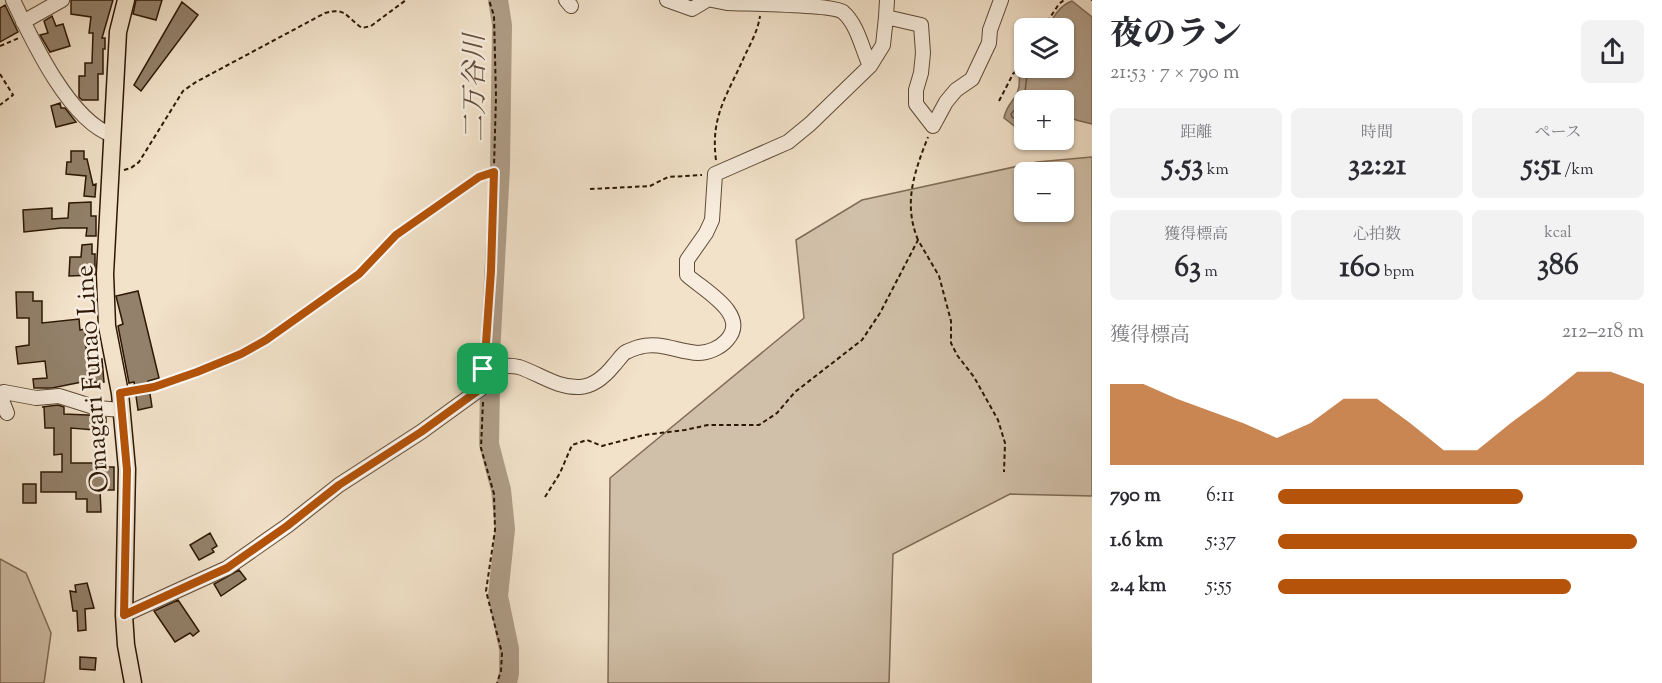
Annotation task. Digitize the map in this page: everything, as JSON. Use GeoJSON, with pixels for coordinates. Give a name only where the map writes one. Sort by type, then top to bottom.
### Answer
{"type":"FeatureCollection","features":[{"type":"Feature","properties":{"kind":"main road","name":"Omagari Funao Line"},"geometry":{"type":"LineString","coordinates":[[126,0],[118,32],[105,274],[107,326],[120,393],[127,470],[124,615],[126,645],[133,683]]}},
{"type":"Feature","properties":{"kind":"street"},"geometry":{"type":"LineString","coordinates":[[13,0],[51,73],[69,99],[100,131],[112,135]]}},
{"type":"Feature","properties":{"kind":"street"},"geometry":{"type":"LineString","coordinates":[[26,28],[62,0]]}},
{"type":"Feature","properties":{"kind":"street"},"geometry":{"type":"LineString","coordinates":[[667,0],[692,9],[707,0]]}},
{"type":"Feature","properties":{"kind":"street"},"geometry":{"type":"LineString","coordinates":[[712,0],[841,10],[854,25],[870,66]]}},
{"type":"Feature","properties":{"kind":"street"},"geometry":{"type":"LineString","coordinates":[[124,615],[227,568],[287,526],[339,485],[421,432],[483,387],[483,369],[503,366],[518,367],[562,386],[582,387],[595,383],[613,367],[625,352],[642,346],[656,344],[699,353],[715,350],[727,341],[733,330],[732,315],[718,300],[687,275],[687,260],[706,233],[712,220],[715,174],[788,141],[870,66],[882,45],[887,0]]}},
{"type":"Feature","properties":{"kind":"street"},"geometry":{"type":"LineString","coordinates":[[886,17],[921,25],[923,53],[916,90],[916,104],[933,126],[946,102],[956,90],[972,78],[989,43],[990,30],[1001,0]]}},
{"type":"Feature","properties":{"kind":"street"},"geometry":{"type":"LineString","coordinates":[[7,413],[2,398],[4,392],[36,398],[59,396],[97,408],[122,410]]}},
{"type":"Feature","properties":{"kind":"path"},"geometry":{"type":"LineString","coordinates":[[111,171],[131,168],[139,162],[183,91],[195,82],[325,13],[336,10],[344,12],[362,28],[370,26],[406,0]]}},
{"type":"Feature","properties":{"kind":"path"},"geometry":{"type":"LineString","coordinates":[[483,369],[491,271],[496,98],[494,16],[489,0]]}},
{"type":"Feature","properties":{"kind":"path"},"geometry":{"type":"LineString","coordinates":[[1050,18],[1064,0]]}},
{"type":"Feature","properties":{"kind":"path"},"geometry":{"type":"LineString","coordinates":[[590,189],[650,186],[668,177],[715,174],[716,120],[759,24],[760,4]]}},
{"type":"Feature","properties":{"kind":"path"},"geometry":{"type":"LineString","coordinates":[[0,46],[26,28]]}},
{"type":"Feature","properties":{"kind":"path"},"geometry":{"type":"LineString","coordinates":[[999,101],[1014,73]]}},
{"type":"Feature","properties":{"kind":"path"},"geometry":{"type":"LineString","coordinates":[[0,74],[13,95],[0,105]]}},
{"type":"Feature","properties":{"kind":"path"},"geometry":{"type":"LineString","coordinates":[[933,126],[912,181],[911,224],[939,276],[951,321],[951,343],[957,355],[974,376],[998,420],[1005,443],[1004,472]]}},
{"type":"Feature","properties":{"kind":"path"},"geometry":{"type":"LineString","coordinates":[[120,393],[154,387],[197,372],[241,354],[266,340],[359,274],[396,235],[479,177],[494,172]]}},
{"type":"Feature","properties":{"kind":"path"},"geometry":{"type":"LineString","coordinates":[[544,497],[560,473],[572,445],[587,440],[602,446],[644,435],[685,430],[708,424],[759,424],[777,413],[795,392],[862,340],[880,313],[918,240]]}},
{"type":"Feature","properties":{"kind":"path"},"geometry":{"type":"LineString","coordinates":[[483,387],[481,448],[494,494],[495,530],[486,591],[502,653],[501,671],[497,683]]}},
{"type":"Feature","properties":{"kind":"shaded area"},"geometry":{"type":"Polygon","coordinates":[[[1092,157],[1092,496],[1010,494],[893,554],[889,683],[608,683],[610,478],[804,318],[796,240],[862,200],[1014,167],[1014,222],[1074,222],[1074,162],[1037,162],[1092,157]]]}},
{"type":"Feature","properties":{"kind":"shaded area"},"geometry":{"type":"Polygon","coordinates":[[[0,559],[26,573],[51,633],[44,683],[0,683],[0,559]]]}},
{"type":"Feature","properties":{"kind":"water"},"geometry":{"type":"Polygon","coordinates":[[[1072,1],[1092,17],[1092,124],[1074,119],[1074,90],[1018,90],[1019,78],[1074,78],[1074,18],[1054,18],[1067,3],[1072,1]]]}},
{"type":"Feature","properties":{"kind":"water"},"geometry":{"type":"Polygon","coordinates":[[[1014,98],[1014,126],[1004,118],[1014,98]]]}},
{"type":"Feature","properties":{"kind":"building"},"geometry":{"type":"Polygon","coordinates":[[[71,0],[113,0],[102,38],[105,38],[105,49],[103,49],[103,74],[98,74],[98,100],[82,100],[79,97],[79,76],[85,76],[85,63],[92,63],[93,33],[89,33],[91,17],[71,14],[71,0]]]}},
{"type":"Feature","properties":{"kind":"building"},"geometry":{"type":"Polygon","coordinates":[[[136,0],[162,0],[156,20],[133,14],[136,0]]]}},
{"type":"Feature","properties":{"kind":"building"},"geometry":{"type":"Polygon","coordinates":[[[182,2],[198,15],[141,91],[134,85],[182,2]]]}},
{"type":"Feature","properties":{"kind":"building"},"geometry":{"type":"Polygon","coordinates":[[[5,5],[18,32],[0,42],[0,8],[5,5]]]}},
{"type":"Feature","properties":{"kind":"building"},"geometry":{"type":"Polygon","coordinates":[[[52,16],[56,26],[63,24],[70,46],[50,52],[40,35],[48,33],[44,21],[52,16]]]}},
{"type":"Feature","properties":{"kind":"building"},"geometry":{"type":"Polygon","coordinates":[[[60,103],[61,108],[65,108],[76,122],[56,127],[51,106],[60,103]]]}},
{"type":"Feature","properties":{"kind":"building"},"geometry":{"type":"Polygon","coordinates":[[[71,151],[84,151],[84,159],[87,159],[93,185],[96,184],[95,197],[84,196],[86,176],[66,174],[67,162],[71,162],[71,151]]]}},
{"type":"Feature","properties":{"kind":"building"},"geometry":{"type":"Polygon","coordinates":[[[91,202],[91,216],[96,216],[96,236],[86,236],[87,228],[24,232],[23,210],[52,208],[52,219],[68,218],[69,203],[91,202]]]}},
{"type":"Feature","properties":{"kind":"building"},"geometry":{"type":"Polygon","coordinates":[[[92,244],[92,254],[95,254],[95,275],[69,276],[70,257],[81,257],[82,245],[92,244]]]}},
{"type":"Feature","properties":{"kind":"building"},"geometry":{"type":"Polygon","coordinates":[[[138,291],[159,378],[148,381],[152,407],[138,410],[134,382],[129,383],[118,326],[123,324],[116,296],[138,291]]]}},
{"type":"Feature","properties":{"kind":"building"},"geometry":{"type":"Polygon","coordinates":[[[16,292],[33,292],[33,301],[42,301],[42,323],[79,319],[80,330],[85,329],[87,360],[102,359],[104,382],[87,383],[87,381],[52,388],[34,388],[33,379],[47,378],[45,361],[18,364],[16,347],[29,345],[29,318],[17,318],[16,292]]]}},
{"type":"Feature","properties":{"kind":"building"},"geometry":{"type":"Polygon","coordinates":[[[58,405],[64,407],[64,414],[106,418],[106,431],[71,428],[71,463],[105,463],[105,467],[114,467],[114,490],[100,490],[101,512],[87,512],[87,499],[76,499],[76,492],[41,492],[41,472],[62,472],[62,454],[54,455],[54,428],[45,428],[44,407],[42,407],[58,405]]]}},
{"type":"Feature","properties":{"kind":"building"},"geometry":{"type":"Polygon","coordinates":[[[23,484],[36,484],[36,503],[23,503],[23,484]]]}},
{"type":"Feature","properties":{"kind":"building"},"geometry":{"type":"Polygon","coordinates":[[[210,533],[217,546],[212,549],[214,552],[199,560],[190,545],[210,533]]]}},
{"type":"Feature","properties":{"kind":"building"},"geometry":{"type":"Polygon","coordinates":[[[239,570],[246,579],[221,596],[214,584],[239,570]]]}},
{"type":"Feature","properties":{"kind":"building"},"geometry":{"type":"Polygon","coordinates":[[[87,583],[94,608],[85,609],[86,630],[78,631],[77,611],[73,611],[70,591],[76,592],[75,585],[87,583]]]}},
{"type":"Feature","properties":{"kind":"building"},"geometry":{"type":"Polygon","coordinates":[[[178,600],[199,631],[193,636],[190,633],[175,642],[154,611],[178,600]]]}},
{"type":"Feature","properties":{"kind":"building"},"geometry":{"type":"Polygon","coordinates":[[[80,657],[96,658],[95,670],[80,669],[80,657]]]}},
{"type":"Feature","properties":{"kind":"waterway","name":"二万谷川"},"geometry":{"type":"LineString","coordinates":[[490,355],[500,167],[502,25],[498,0]]}},
{"type":"Feature","properties":{"kind":"waterway","name":"二万谷川"},"geometry":{"type":"LineString","coordinates":[[490,387],[489,444],[501,490],[505,529],[498,596],[509,649],[507,683]]}},
{"type":"Feature","properties":{"kind":"route"},"geometry":{"type":"LineString","coordinates":[[494,172],[491,271],[483,369],[483,387],[421,432],[339,485],[229,567],[124,615],[127,470],[120,393],[154,387],[197,372],[241,354],[266,340],[359,274],[396,235],[479,177],[494,172]]}}]}
